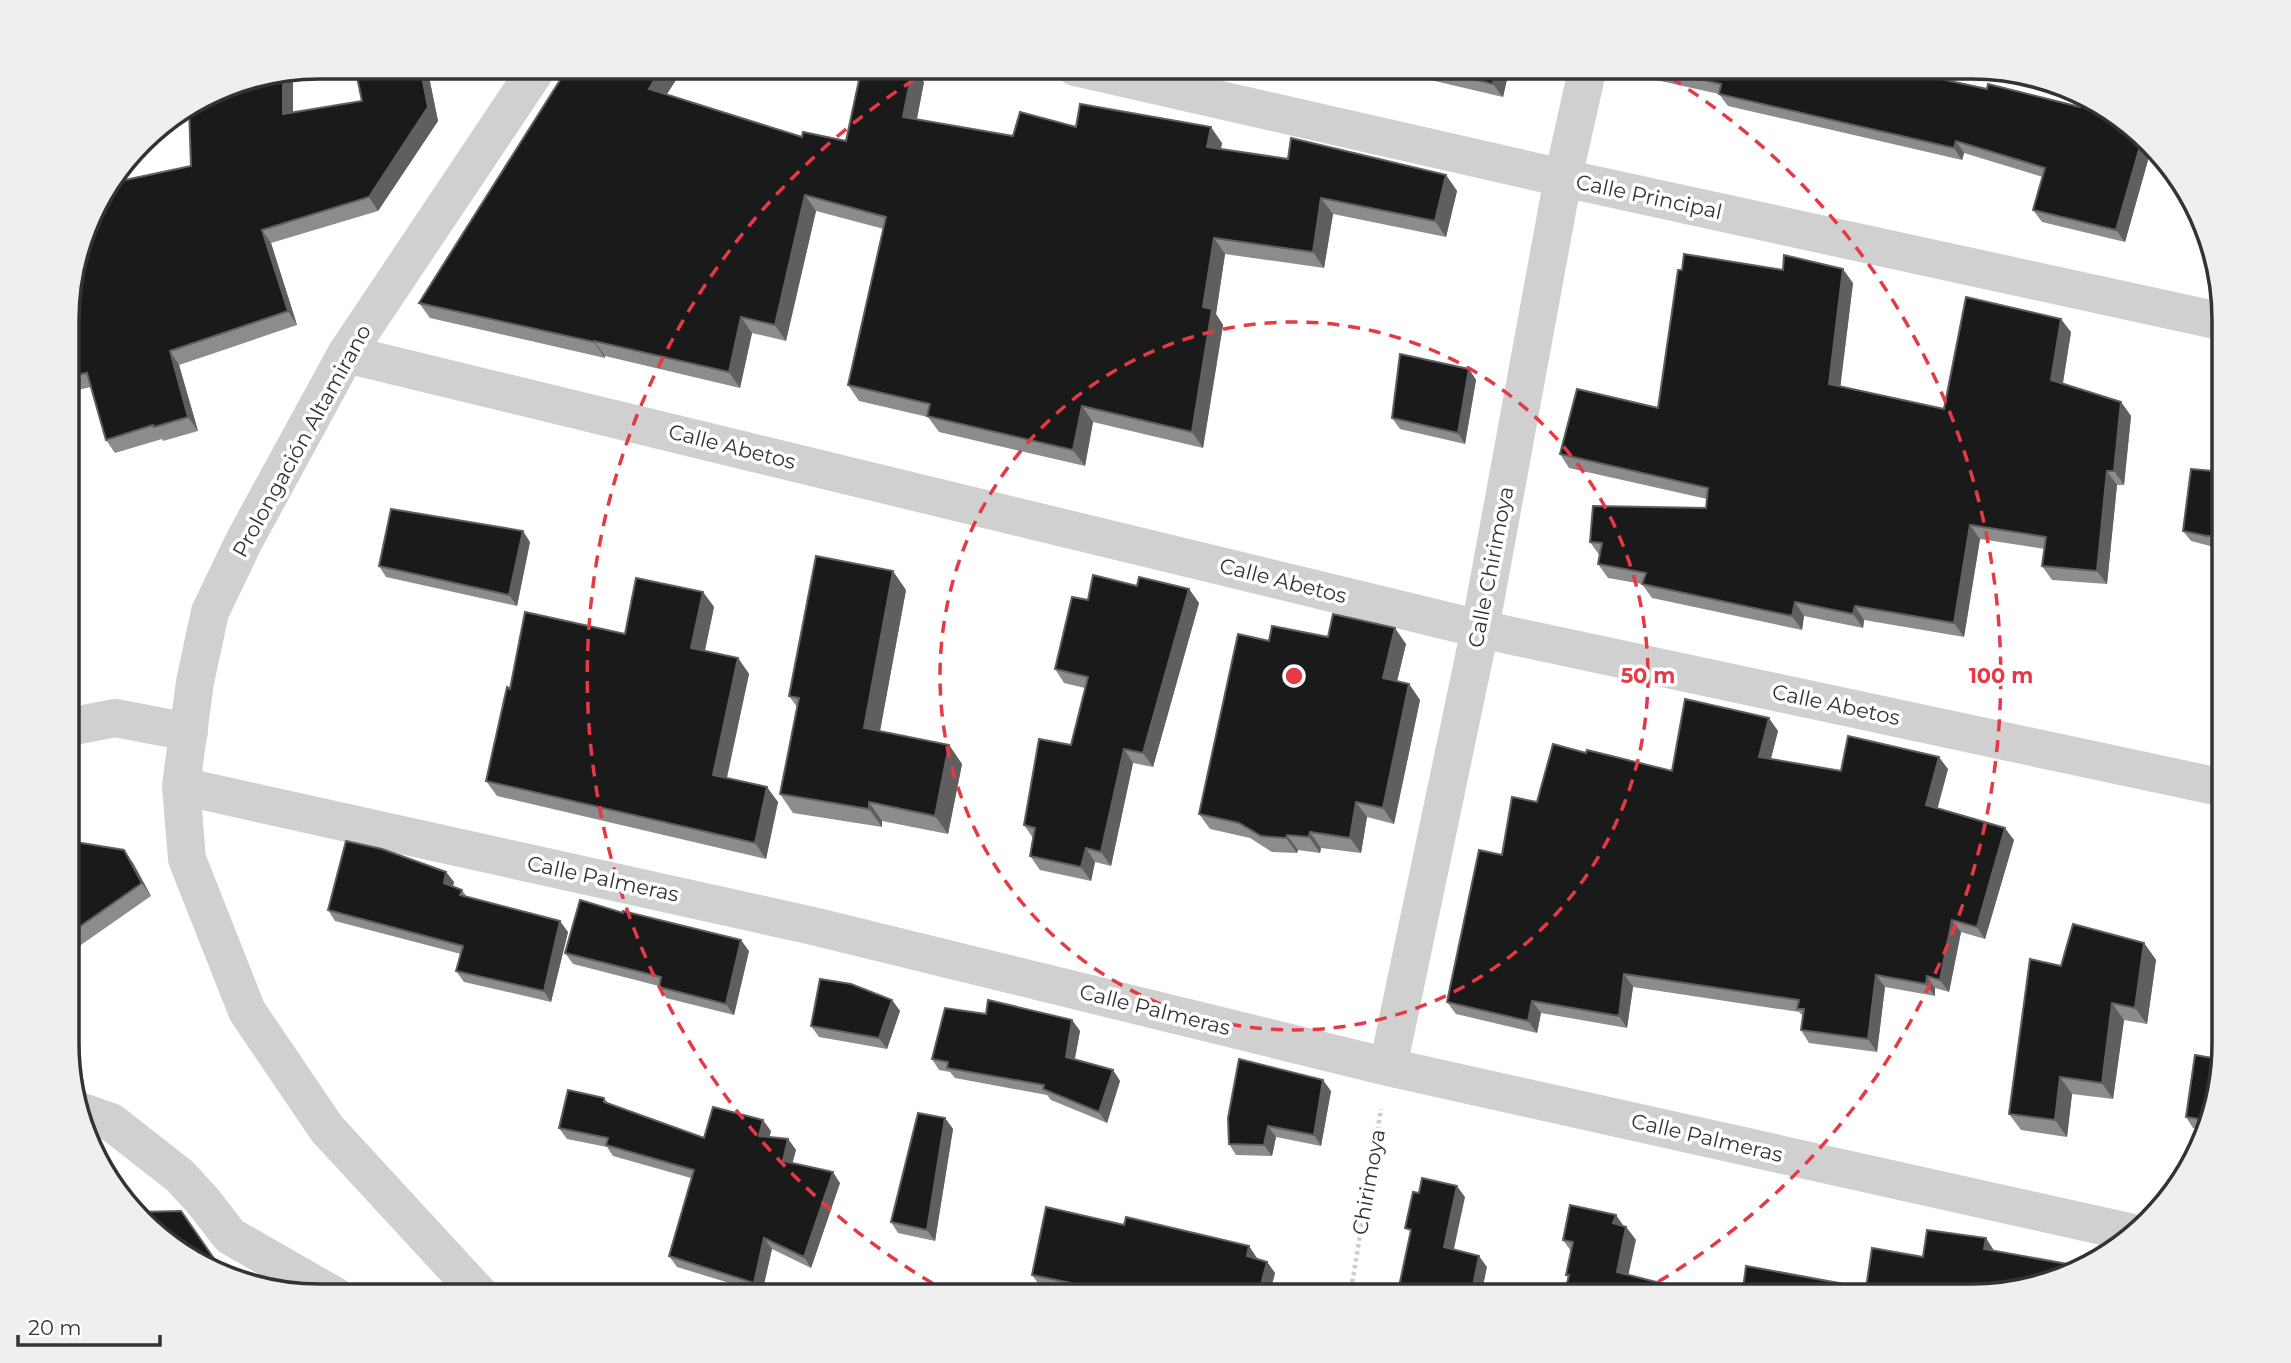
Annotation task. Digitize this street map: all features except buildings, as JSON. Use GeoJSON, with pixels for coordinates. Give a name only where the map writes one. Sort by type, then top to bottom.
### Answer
{"type":"FeatureCollection","features":[{"type":"Feature","properties":{"kind":"street","name":"Prolongación Altamirano"},"geometry":{"type":"LineString","coordinates":[[470,1284],[327,1129],[247,1011],[187,859],[181,786],[195,682],[210,612],[244,541],[346,354],[529,79]]}},
{"type":"Feature","properties":{"kind":"street","name":"Calle Principal"},"geometry":{"type":"LineString","coordinates":[[1132,79],[1563,178],[2212,319]]}},
{"type":"Feature","properties":{"kind":"street","name":"Calle Chirimoya"},"geometry":{"type":"LineString","coordinates":[[1388,1067],[1480,629],[1563,178],[1585,79]]}},
{"type":"Feature","properties":{"kind":"street","name":"Calle Abetos"},"geometry":{"type":"LineString","coordinates":[[346,354],[1480,629],[2212,785]]}},
{"type":"Feature","properties":{"kind":"street"},"geometry":{"type":"LineString","coordinates":[[79,725],[115,718],[189,732]]}},
{"type":"Feature","properties":{"kind":"street","name":"Calle Palmeras"},"geometry":{"type":"LineString","coordinates":[[181,786],[813,926],[1388,1067],[2122,1230]]}},
{"type":"Feature","properties":{"kind":"street"},"geometry":{"type":"LineString","coordinates":[[90,1115],[111,1122],[180,1175],[230,1236],[312,1283]]}},
{"type":"Feature","properties":{"kind":"path","name":"Chirimoya"},"geometry":{"type":"LineString","coordinates":[[1352,1284],[1388,1067]]}}]}
